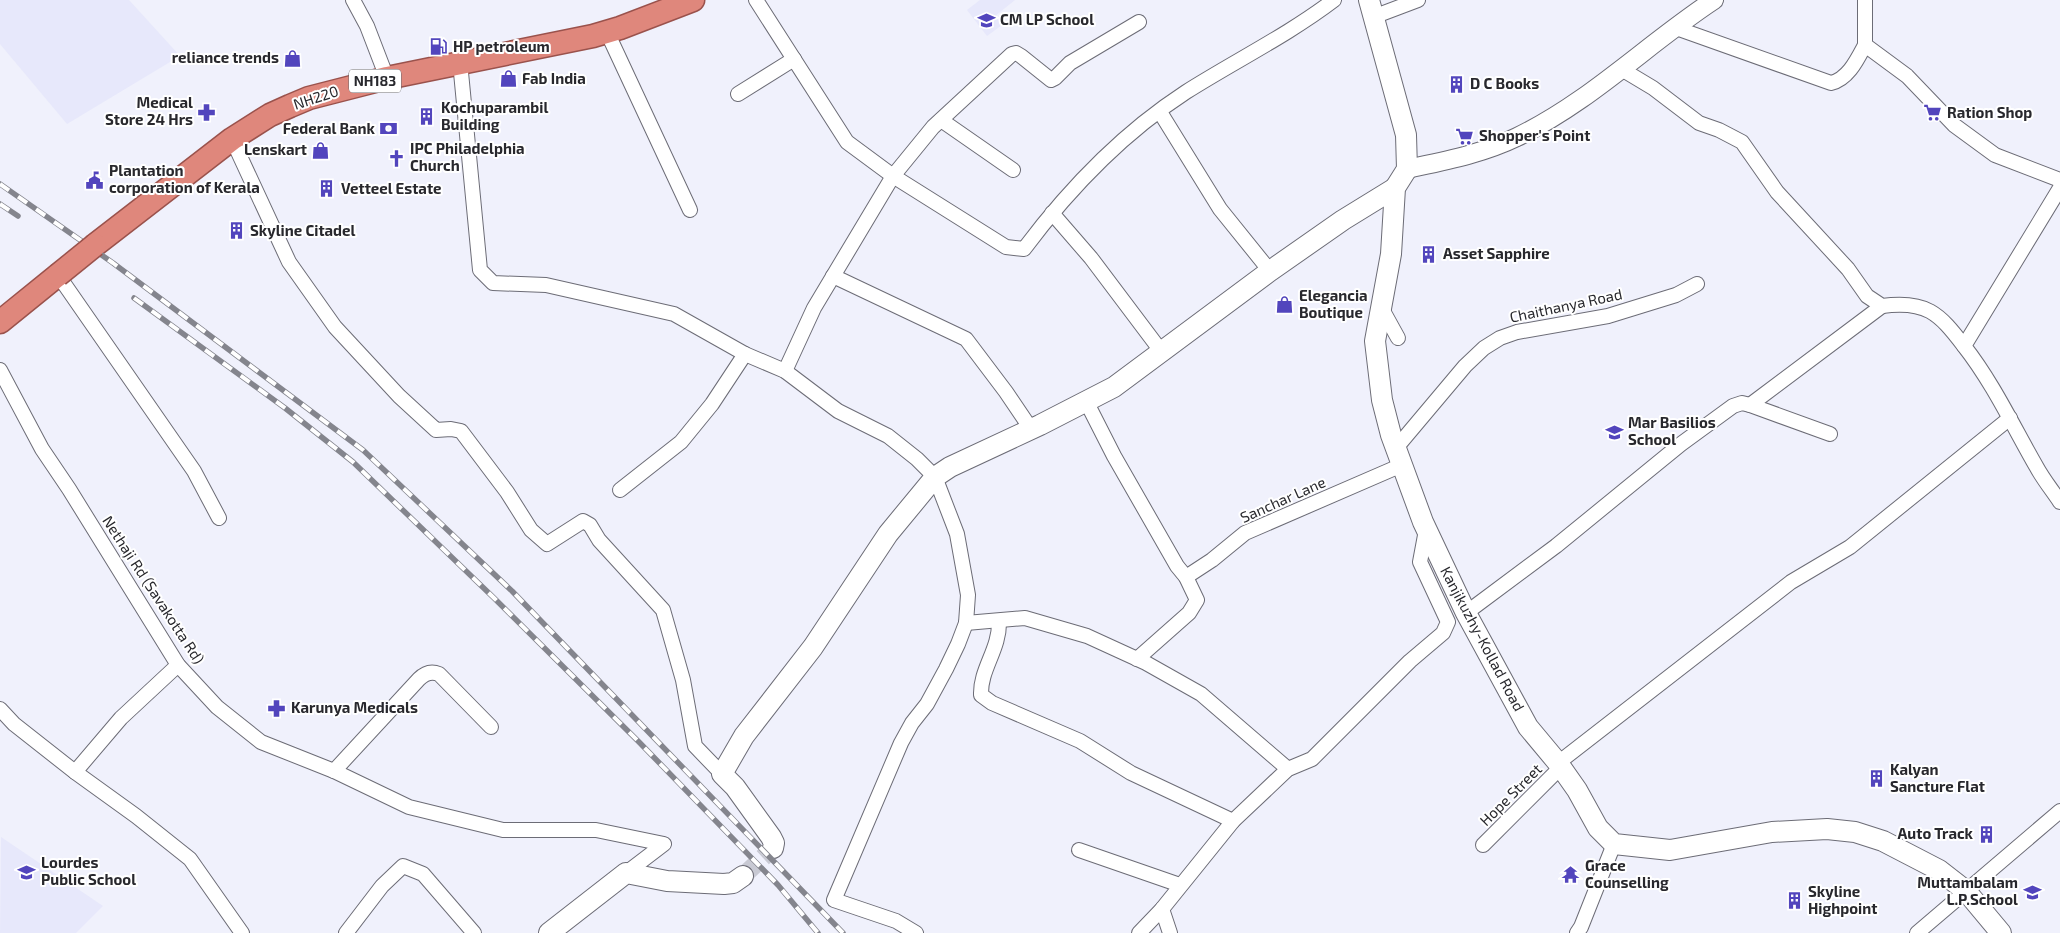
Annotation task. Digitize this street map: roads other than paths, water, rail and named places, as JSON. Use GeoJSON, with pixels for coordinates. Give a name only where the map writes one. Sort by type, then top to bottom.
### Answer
{"type":"FeatureCollection","features":[{"type":"Feature","properties":{"kind":"highway","name":"NH220"},"geometry":{"type":"LineString","coordinates":[[0,322],[95,245],[232,139],[270,115],[298,103],[388,78],[607,32],[662,6],[693,0]]}},
{"type":"Feature","properties":{"kind":"main road"},"geometry":{"type":"LineString","coordinates":[[1371,9],[1406,135],[1407,169]]}},
{"type":"Feature","properties":{"kind":"main road","name":"Kanjikuzhy-Kollad Road"},"geometry":{"type":"LineString","coordinates":[[1407,169],[1395,188],[1390,254],[1375,341],[1382,400],[1399,457],[1426,530],[1466,614],[1528,727],[1560,765],[1577,790],[1598,828],[1614,844]]}},
{"type":"Feature","properties":{"kind":"main road"},"geometry":{"type":"LineString","coordinates":[[773,848],[772,837],[735,787],[722,774],[744,736],[813,648],[888,534],[935,477],[950,467],[1114,387],[1343,220],[1395,188]]}},
{"type":"Feature","properties":{"kind":"main road"},"geometry":{"type":"LineString","coordinates":[[1614,844],[1670,850],[1772,832],[1827,829],[1855,832],[1883,841],[1939,870],[1966,891],[2001,933]]}},
{"type":"Feature","properties":{"kind":"main road"},"geometry":{"type":"LineString","coordinates":[[549,933],[626,873],[668,881],[724,884],[733,883],[743,876]]}},
{"type":"Feature","properties":{"kind":"street"},"geometry":{"type":"LineString","coordinates":[[353,0],[367,26],[388,78]]}},
{"type":"Feature","properties":{"kind":"street"},"geometry":{"type":"LineString","coordinates":[[756,0],[848,142],[893,176],[1006,247],[1017,250],[1024,249],[1052,213],[1126,136],[1186,93],[1265,46],[1334,0]]}},
{"type":"Feature","properties":{"kind":"street"},"geometry":{"type":"LineString","coordinates":[[1371,9],[1418,0]]}},
{"type":"Feature","properties":{"kind":"street"},"geometry":{"type":"LineString","coordinates":[[1407,169],[1459,159],[1515,138],[1550,120],[1623,70],[1714,0]]}},
{"type":"Feature","properties":{"kind":"street"},"geometry":{"type":"LineString","coordinates":[[1676,28],[1830,83],[1842,78],[1855,64],[1865,45],[1865,0]]}},
{"type":"Feature","properties":{"kind":"street"},"geometry":{"type":"LineString","coordinates":[[785,371],[814,308],[893,176],[913,150],[941,120],[1012,54],[1016,53],[1021,56],[1051,80],[1077,58],[1139,22]]}},
{"type":"Feature","properties":{"kind":"street"},"geometry":{"type":"LineString","coordinates":[[607,32],[690,210]]}},
{"type":"Feature","properties":{"kind":"street"},"geometry":{"type":"LineString","coordinates":[[1865,45],[1907,76],[1954,125],[1995,155],[2060,180]]}},
{"type":"Feature","properties":{"kind":"street"},"geometry":{"type":"LineString","coordinates":[[738,94],[794,59]]}},
{"type":"Feature","properties":{"kind":"street"},"geometry":{"type":"LineString","coordinates":[[460,62],[480,270],[493,283],[546,285],[674,314],[745,354],[785,371],[838,411],[888,436],[917,458],[935,477],[959,542],[968,595],[966,623],[958,644],[927,704],[901,743],[834,900],[896,921],[916,933]]}},
{"type":"Feature","properties":{"kind":"street"},"geometry":{"type":"LineString","coordinates":[[1623,70],[1653,88],[1699,123],[1719,130],[1742,142],[1777,192],[1848,268],[1867,296],[1882,306]]}},
{"type":"Feature","properties":{"kind":"street"},"geometry":{"type":"LineString","coordinates":[[1160,112],[1220,209],[1270,272]]}},
{"type":"Feature","properties":{"kind":"street"},"geometry":{"type":"LineString","coordinates":[[941,120],[1013,170]]}},
{"type":"Feature","properties":{"kind":"street"},"geometry":{"type":"LineString","coordinates":[[232,139],[284,254],[335,327],[399,396],[436,430],[451,429],[461,431],[507,492],[531,530],[547,544],[583,522],[590,525],[599,540],[664,610],[682,680],[695,746],[722,774]]}},
{"type":"Feature","properties":{"kind":"street"},"geometry":{"type":"LineString","coordinates":[[1964,346],[2060,188]]}},
{"type":"Feature","properties":{"kind":"street"},"geometry":{"type":"LineString","coordinates":[[1052,213],[1091,258],[1161,351]]}},
{"type":"Feature","properties":{"kind":"street"},"geometry":{"type":"LineString","coordinates":[[58,275],[194,471],[219,518]]}},
{"type":"Feature","properties":{"kind":"street"},"geometry":{"type":"LineString","coordinates":[[834,276],[966,339],[1031,429]]}},
{"type":"Feature","properties":{"kind":"street","name":"Chaithanya Road"},"geometry":{"type":"LineString","coordinates":[[1399,457],[1465,366],[1484,348],[1500,338],[1517,332],[1608,316],[1676,295],[1697,284]]}},
{"type":"Feature","properties":{"kind":"street"},"geometry":{"type":"LineString","coordinates":[[1750,405],[1882,306],[1893,304],[1925,307],[1944,319],[1975,359],[2037,468],[2060,502]]}},
{"type":"Feature","properties":{"kind":"street"},"geometry":{"type":"LineString","coordinates":[[1382,309],[1398,338]]}},
{"type":"Feature","properties":{"kind":"street"},"geometry":{"type":"LineString","coordinates":[[620,490],[681,442],[712,404],[745,354]]}},
{"type":"Feature","properties":{"kind":"street","name":"Nethaji Rd (Savakotta Rd)"},"geometry":{"type":"LineString","coordinates":[[0,370],[42,449],[69,489],[178,665],[217,707],[261,742],[334,771],[409,807],[503,830],[596,830],[664,844],[626,873]]}},
{"type":"Feature","properties":{"kind":"street"},"geometry":{"type":"LineString","coordinates":[[1086,402],[1114,456],[1177,566],[1186,577],[1197,600],[1189,613],[1137,659]]}},
{"type":"Feature","properties":{"kind":"street"},"geometry":{"type":"LineString","coordinates":[[1466,614],[1556,546],[1657,462],[1733,406],[1742,403],[1750,405],[1830,434]]}},
{"type":"Feature","properties":{"kind":"street","name":"Hope Street"},"geometry":{"type":"LineString","coordinates":[[1483,845],[1560,765],[1792,582],[1850,547],[2010,418]]}},
{"type":"Feature","properties":{"kind":"street","name":"Sanchar Lane"},"geometry":{"type":"LineString","coordinates":[[1186,577],[1212,560],[1246,533],[1399,457]]}},
{"type":"Feature","properties":{"kind":"street"},"geometry":{"type":"LineString","coordinates":[[1139,933],[1162,909],[1233,821],[1288,769],[1312,759],[1410,661],[1443,633],[1448,622],[1420,562],[1426,530]]}},
{"type":"Feature","properties":{"kind":"street"},"geometry":{"type":"LineString","coordinates":[[966,623],[1025,618],[1087,636],[1137,659],[1201,694],[1288,769]]}},
{"type":"Feature","properties":{"kind":"street"},"geometry":{"type":"LineString","coordinates":[[999,621],[999,634],[994,652],[980,683],[981,695],[992,702],[1080,741],[1131,773],[1233,821]]}},
{"type":"Feature","properties":{"kind":"street"},"geometry":{"type":"LineString","coordinates":[[75,772],[121,718],[178,665]]}},
{"type":"Feature","properties":{"kind":"street"},"geometry":{"type":"LineString","coordinates":[[334,771],[419,679],[434,672],[439,674],[491,727]]}},
{"type":"Feature","properties":{"kind":"street"},"geometry":{"type":"LineString","coordinates":[[0,709],[14,724],[75,772],[190,858],[242,933]]}},
{"type":"Feature","properties":{"kind":"street"},"geometry":{"type":"LineString","coordinates":[[1917,933],[2060,811]]}},
{"type":"Feature","properties":{"kind":"street"},"geometry":{"type":"LineString","coordinates":[[1576,933],[1581,927],[1614,844]]}},
{"type":"Feature","properties":{"kind":"street"},"geometry":{"type":"LineString","coordinates":[[1079,850],[1180,885]]}},
{"type":"Feature","properties":{"kind":"street"},"geometry":{"type":"LineString","coordinates":[[346,933],[382,886],[403,866],[424,874],[474,933]]}},
{"type":"Feature","properties":{"kind":"street"},"geometry":{"type":"LineString","coordinates":[[1162,909],[1170,933]]}},
{"type":"Feature","properties":{"kind":"tunnel"},"geometry":{"type":"LineString","coordinates":[[743,876],[773,848]]}},
{"type":"Feature","properties":{"kind":"railway"},"geometry":{"type":"LineString","coordinates":[[0,184],[113,263],[363,450],[512,591],[843,933]]}},
{"type":"Feature","properties":{"kind":"railway"},"geometry":{"type":"LineString","coordinates":[[0,204],[18,216]]}},
{"type":"Feature","properties":{"kind":"railway"},"geometry":{"type":"LineString","coordinates":[[134,298],[285,408],[353,462],[639,742],[778,885],[818,933]]}},
{"type":"Feature","properties":{"kind":"place","name":"CM LP School"},"geometry":{"type":"Point","coordinates":[986,20]}},
{"type":"Feature","properties":{"kind":"place","name":"HP petroleum"},"geometry":{"type":"Point","coordinates":[439,47]}},
{"type":"Feature","properties":{"kind":"place","name":"reliance trends"},"geometry":{"type":"Point","coordinates":[293,58]}},
{"type":"Feature","properties":{"kind":"place","name":"Fab India"},"geometry":{"type":"Point","coordinates":[508,79]}},
{"type":"Feature","properties":{"kind":"place","name":"D C Books"},"geometry":{"type":"Point","coordinates":[1456,84]}},
{"type":"Feature","properties":{"kind":"place","name":"Medical Store 24 Hrs"},"geometry":{"type":"Point","coordinates":[207,112]}},
{"type":"Feature","properties":{"kind":"place","name":"Ration Shop"},"geometry":{"type":"Point","coordinates":[1933,113]}},
{"type":"Feature","properties":{"kind":"place","name":"Kochuparambil Building"},"geometry":{"type":"Point","coordinates":[427,117]}},
{"type":"Feature","properties":{"kind":"place","name":"Federal Bank"},"geometry":{"type":"Point","coordinates":[389,129]}},
{"type":"Feature","properties":{"kind":"place","name":"Shopper's Point"},"geometry":{"type":"Point","coordinates":[1465,136]}},
{"type":"Feature","properties":{"kind":"place","name":"Lenskart"},"geometry":{"type":"Point","coordinates":[321,150]}},
{"type":"Feature","properties":{"kind":"place","name":"IPC Philadelphia Church"},"geometry":{"type":"Point","coordinates":[396,158]}},
{"type":"Feature","properties":{"kind":"place","name":"Plantation corporation of Kerala"},"geometry":{"type":"Point","coordinates":[95,180]}},
{"type":"Feature","properties":{"kind":"place","name":"Vetteel Estate"},"geometry":{"type":"Point","coordinates":[327,189]}},
{"type":"Feature","properties":{"kind":"place","name":"Skyline Citadel"},"geometry":{"type":"Point","coordinates":[236,231]}},
{"type":"Feature","properties":{"kind":"place","name":"Asset Sapphire"},"geometry":{"type":"Point","coordinates":[1429,254]}},
{"type":"Feature","properties":{"kind":"place","name":"Elegancia Boutique"},"geometry":{"type":"Point","coordinates":[1285,305]}},
{"type":"Feature","properties":{"kind":"place","name":"Mar Basilios School"},"geometry":{"type":"Point","coordinates":[1614,432]}},
{"type":"Feature","properties":{"kind":"place","name":"Karunya Medicals"},"geometry":{"type":"Point","coordinates":[277,708]}},
{"type":"Feature","properties":{"kind":"place","name":"Kalyan Sancture Flat"},"geometry":{"type":"Point","coordinates":[1876,779]}},
{"type":"Feature","properties":{"kind":"place","name":"Auto Track"},"geometry":{"type":"Point","coordinates":[1987,834]}},
{"type":"Feature","properties":{"kind":"place","name":"Lourdes Public School"},"geometry":{"type":"Point","coordinates":[27,872]}},
{"type":"Feature","properties":{"kind":"place","name":"Grace Counselling"},"geometry":{"type":"Point","coordinates":[1571,875]}},
{"type":"Feature","properties":{"kind":"place","name":"Muttambalam L.P.School"},"geometry":{"type":"Point","coordinates":[2032,892]}},
{"type":"Feature","properties":{"kind":"place","name":"Skyline Highpoint"},"geometry":{"type":"Point","coordinates":[1794,901]}}]}
